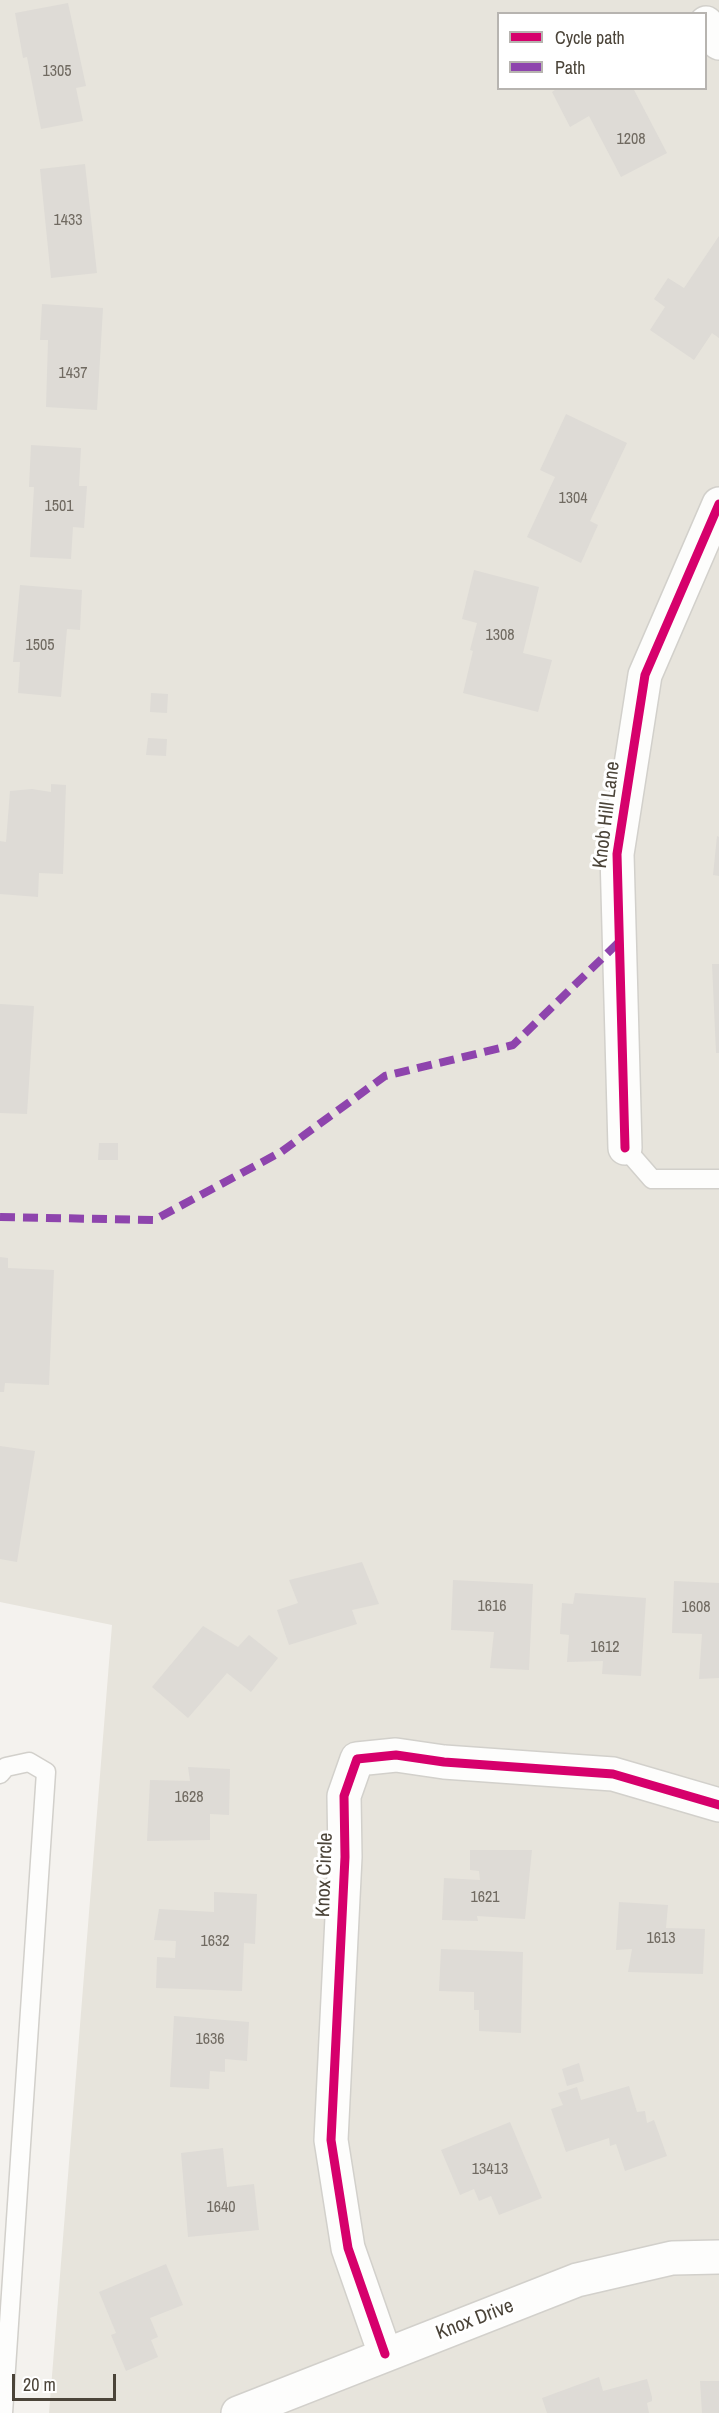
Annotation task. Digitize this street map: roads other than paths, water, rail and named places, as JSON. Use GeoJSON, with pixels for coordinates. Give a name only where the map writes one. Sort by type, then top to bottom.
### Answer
{"type":"FeatureCollection","features":[{"type":"Feature","properties":{"kind":"street"},"geometry":{"type":"LineString","coordinates":[[707,25],[719,43]]}},
{"type":"Feature","properties":{"kind":"street","name":"Knob Hill Lane"},"geometry":{"type":"LineString","coordinates":[[625,1148],[617,854],[645,675],[719,504]]}},
{"type":"Feature","properties":{"kind":"street","name":"Knox Circle"},"geometry":{"type":"LineString","coordinates":[[385,2354],[348,2248],[331,2140],[345,1857],[344,1796],[357,1759],[396,1755],[444,1762],[613,1773],[719,1805]]}},
{"type":"Feature","properties":{"kind":"street","name":"Knox Drive"},"geometry":{"type":"LineString","coordinates":[[238,2413],[577,2280],[672,2258],[719,2257]]}},
{"type":"Feature","properties":{"kind":"lane"},"geometry":{"type":"LineString","coordinates":[[625,1148],[652,1179],[719,1179]]}},
{"type":"Feature","properties":{"kind":"lane"},"geometry":{"type":"LineString","coordinates":[[0,1774],[6,1767],[29,1762],[46,1772],[2,2390],[3,2413]]}}]}
